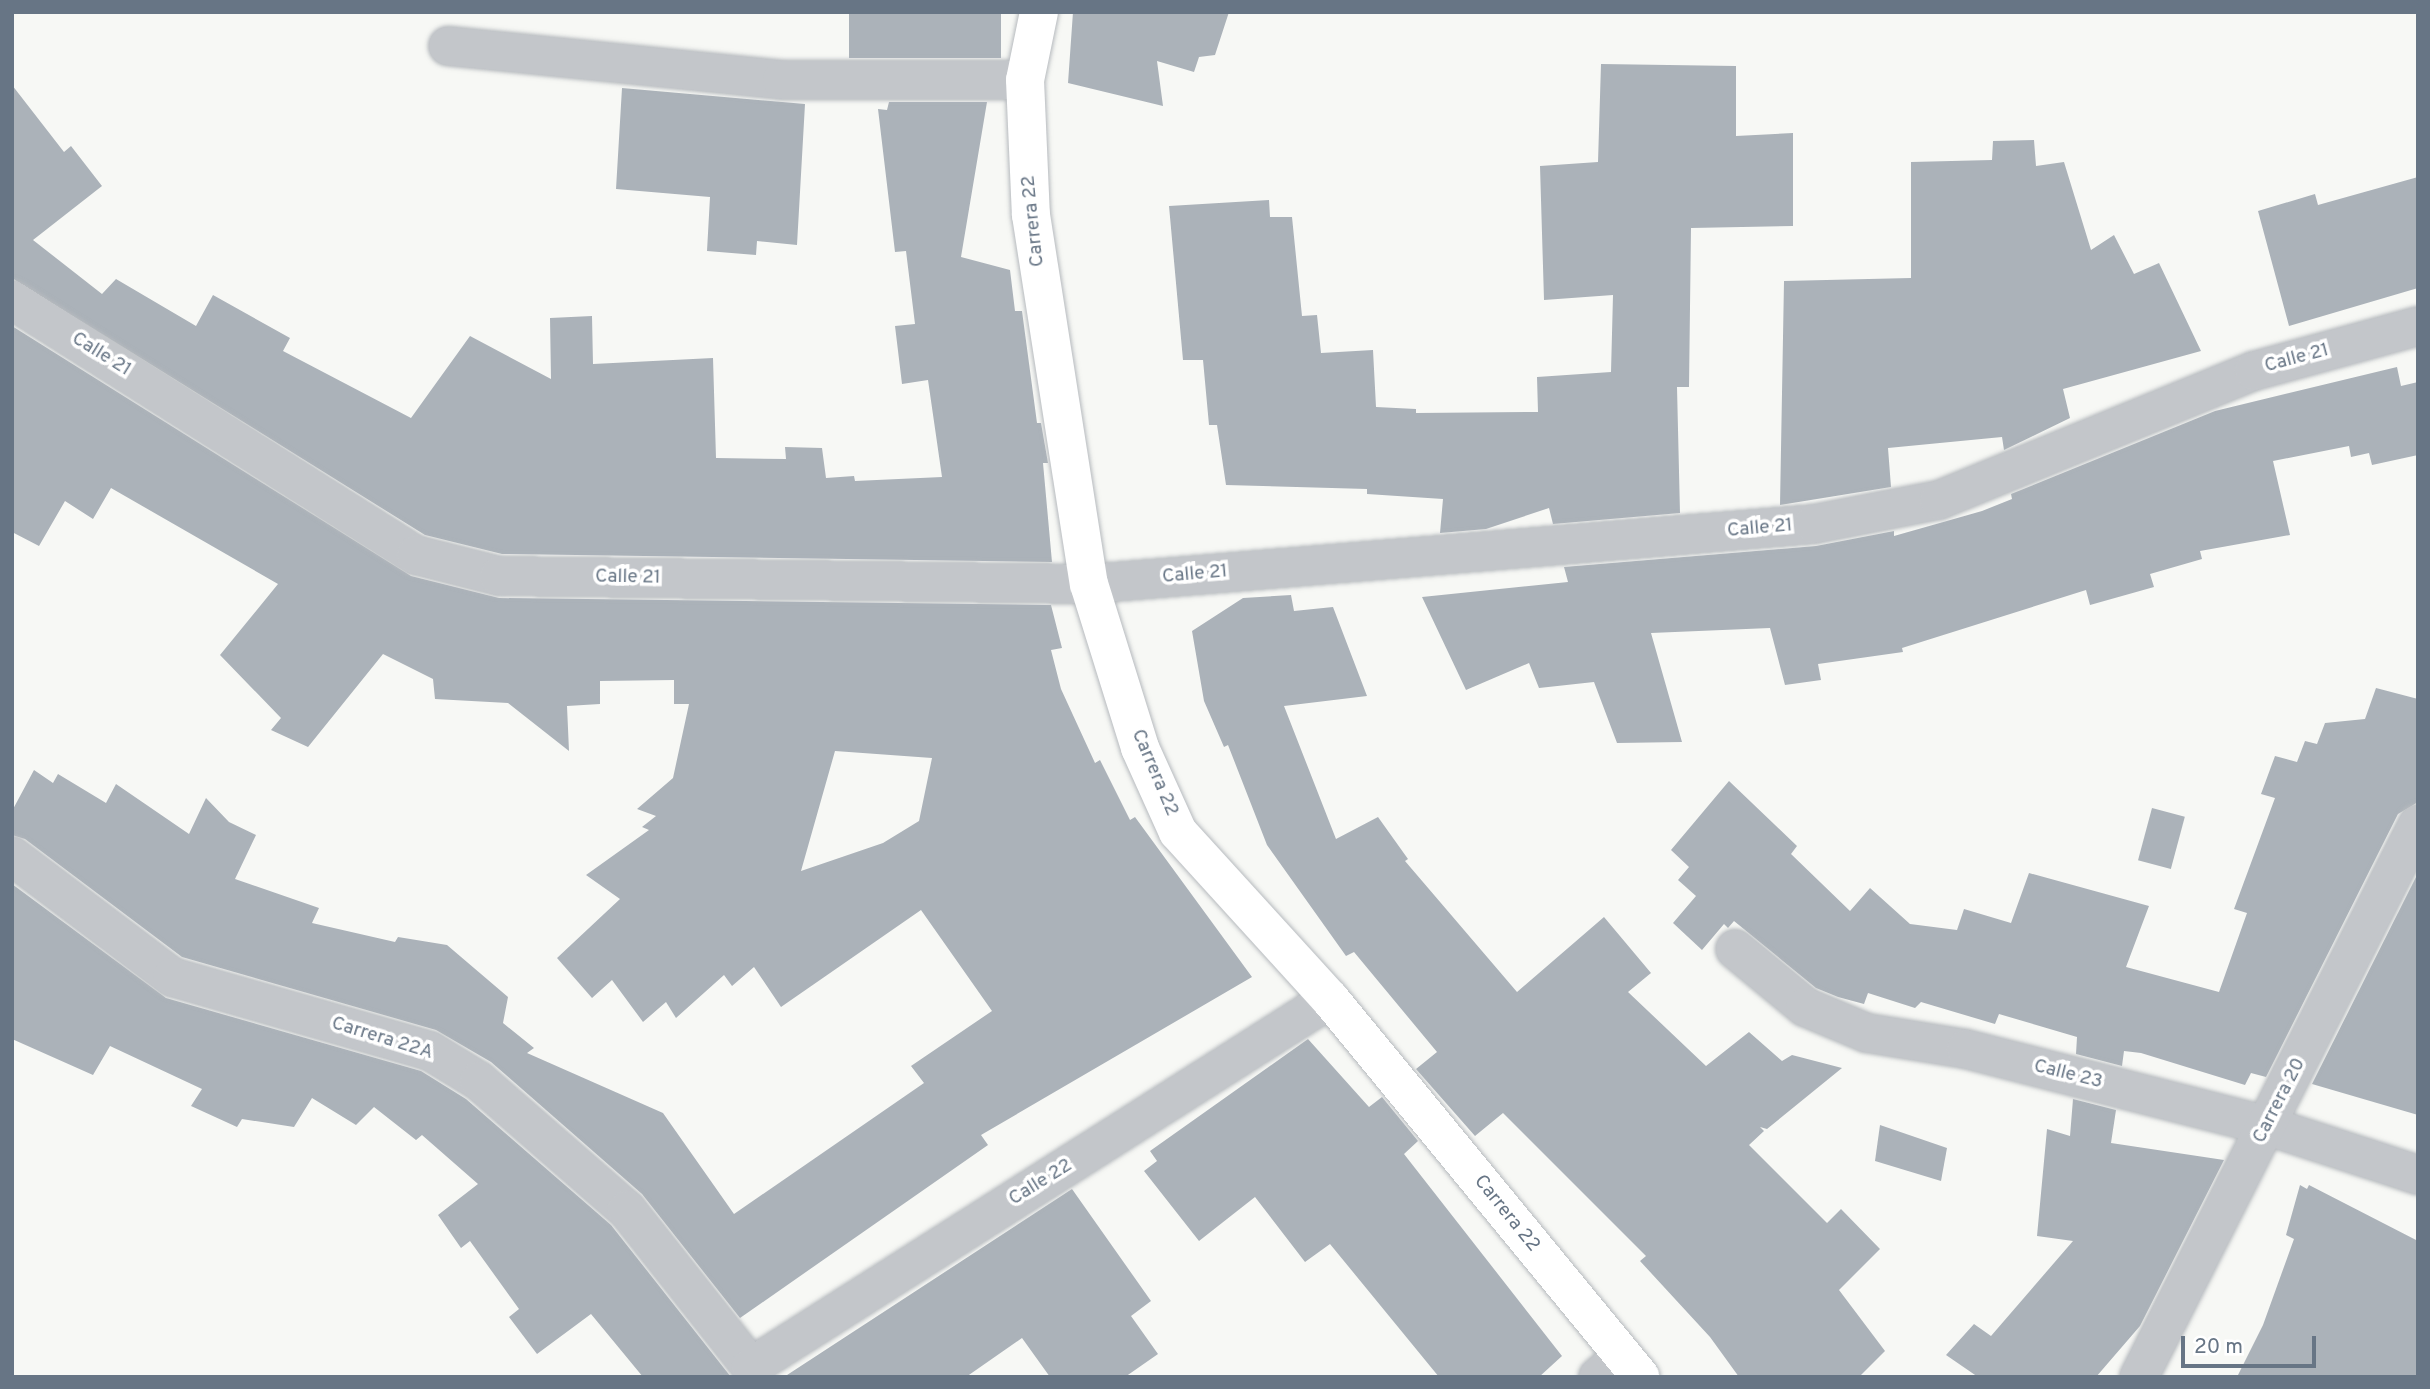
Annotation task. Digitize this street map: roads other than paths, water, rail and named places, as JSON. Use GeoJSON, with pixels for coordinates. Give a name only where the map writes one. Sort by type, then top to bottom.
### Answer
{"type":"FeatureCollection","features":[{"type":"Feature","properties":{"kind":"main road","name":"Carrera 22"},"geometry":{"type":"LineString","coordinates":[[1039,12],[1025,80],[1031,215],[1089,584],[1140,748],[1178,832],[1330,999],[1620,1370]]}},
{"type":"Feature","properties":{"kind":"street"},"geometry":{"type":"LineString","coordinates":[[448,46],[782,80],[1025,80]]}},
{"type":"Feature","properties":{"kind":"street","name":"Calle 21"},"geometry":{"type":"LineString","coordinates":[[12,300],[416,555],[499,576],[1089,584],[1814,524],[1939,500],[2254,371],[2418,326]]}},
{"type":"Feature","properties":{"kind":"street","name":"Carrera 20"},"geometry":{"type":"LineString","coordinates":[[2139,1377],[2268,1126],[2418,824]]}},
{"type":"Feature","properties":{"kind":"street","name":"Carrera 22A"},"geometry":{"type":"LineString","coordinates":[[12,856],[172,977],[430,1051],[479,1081],[626,1210],[751,1367]]}},
{"type":"Feature","properties":{"kind":"street","name":"Calle 23"},"geometry":{"type":"LineString","coordinates":[[1735,949],[1805,1007],[1867,1033],[1966,1049],[2268,1126],[2418,1175]]}},
{"type":"Feature","properties":{"kind":"street","name":"Calle 22"},"geometry":{"type":"LineString","coordinates":[[751,1367],[1330,999]]}}]}
